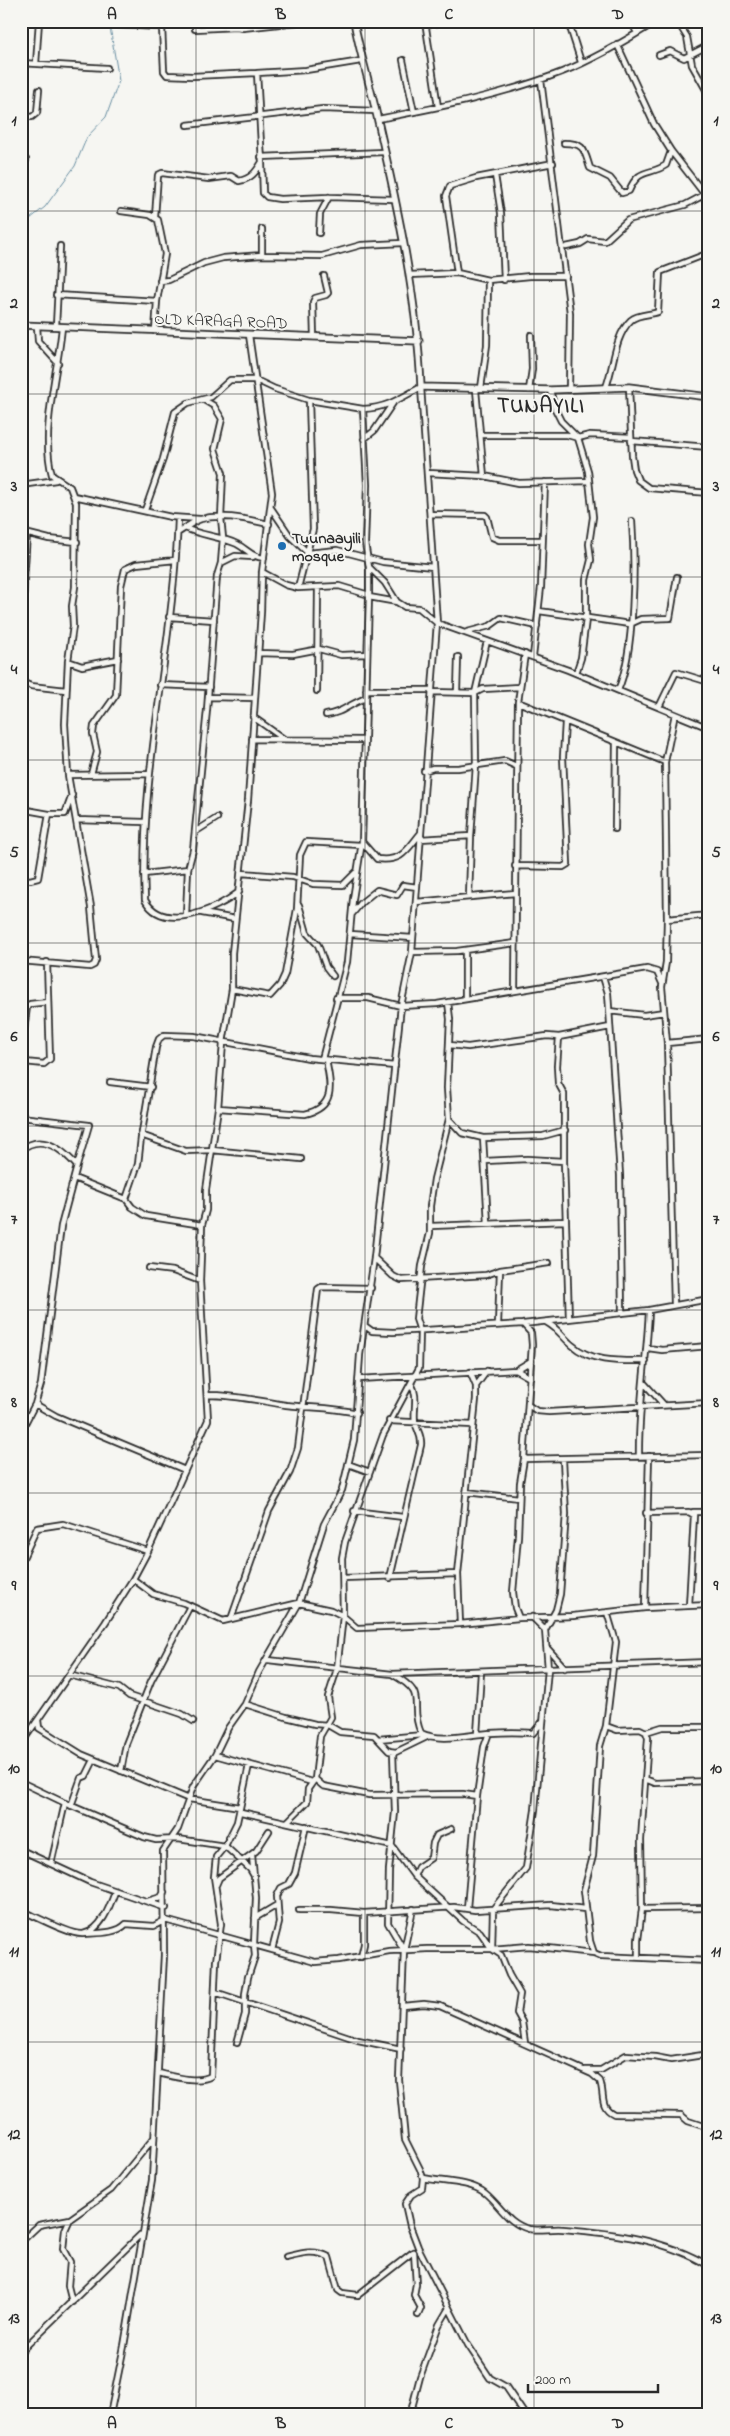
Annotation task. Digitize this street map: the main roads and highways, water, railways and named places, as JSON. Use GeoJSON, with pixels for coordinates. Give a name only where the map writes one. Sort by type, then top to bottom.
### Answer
{"type":"FeatureCollection","features":[{"type":"Feature","properties":{"kind":"waterway"},"geometry":{"type":"LineString","coordinates":[[21,226],[45,207],[75,166],[87,137],[106,117],[119,81],[109,21]]}},
{"type":"Feature","properties":{"kind":"place","name":"Tuunaayili mosque"},"geometry":{"type":"Point","coordinates":[282,546]}},
{"type":"Feature","properties":{"kind":"district","name":"TUNAYILI"},"geometry":{"type":"Point","coordinates":[541,405]}}]}
